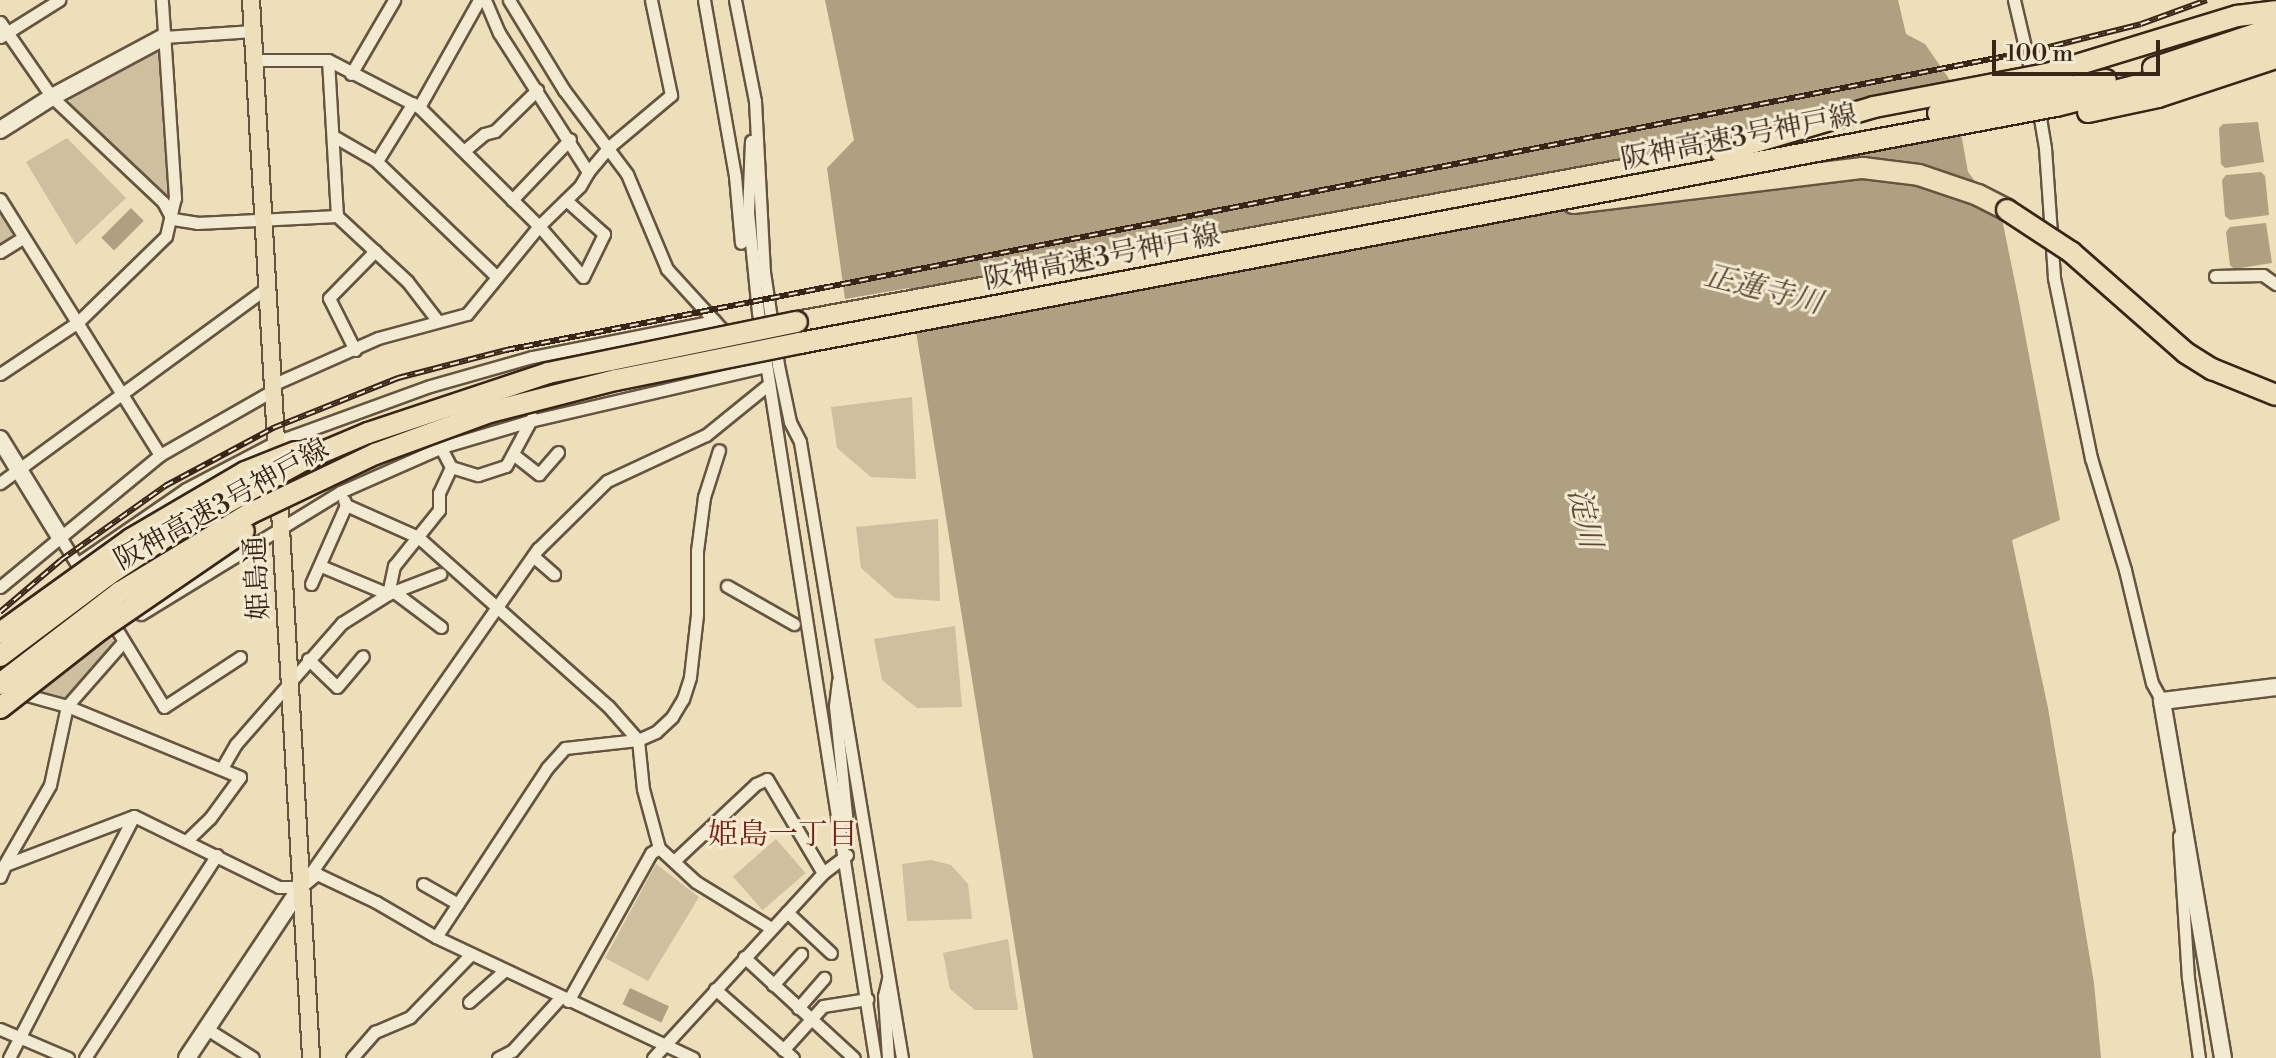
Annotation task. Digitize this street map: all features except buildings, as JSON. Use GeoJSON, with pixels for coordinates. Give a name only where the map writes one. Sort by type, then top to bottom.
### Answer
{"type":"FeatureCollection","features":[{"type":"Feature","properties":{"kind":"highway"},"geometry":{"type":"LineString","coordinates":[[1937,122],[2161,53],[2276,10]]}},
{"type":"Feature","properties":{"kind":"highway"},"geometry":{"type":"LineString","coordinates":[[1721,152],[1874,107],[2047,74],[2237,16],[2276,10]]}},
{"type":"Feature","properties":{"kind":"highway","name":"阪神高速3号神戸線"},"geometry":{"type":"LineString","coordinates":[[0,656],[108,575],[243,492],[368,433],[487,390],[548,373],[797,322],[1721,152],[1937,122],[2142,72],[2276,27]]}},
{"type":"Feature","properties":{"kind":"highway","name":"阪神高速3号神戸線"},"geometry":{"type":"LineString","coordinates":[[0,684],[120,592],[249,514],[375,454],[490,412],[616,380],[1541,205],[1937,122],[2139,86],[2276,43]]}},
{"type":"Feature","properties":{"kind":"highway"},"geometry":{"type":"LineString","coordinates":[[1937,122],[2060,117],[2126,105],[2192,88],[2276,58]]}},
{"type":"Feature","properties":{"kind":"highway"},"geometry":{"type":"LineString","coordinates":[[1541,205],[1603,202],[1836,169],[1890,169],[1919,175],[1978,195],[2040,229],[2071,252],[2186,353],[2212,369],[2276,395]]}},
{"type":"Feature","properties":{"kind":"highway"},"geometry":{"type":"LineString","coordinates":[[0,633],[131,539],[245,472],[484,386],[548,373]]}},
{"type":"Feature","properties":{"kind":"highway"},"geometry":{"type":"LineString","coordinates":[[0,708],[101,629],[241,533],[375,454]]}},
{"type":"Feature","properties":{"kind":"main road","name":"姫島通"},"geometry":{"type":"LineString","coordinates":[[251,0],[311,1058]]}},
{"type":"Feature","properties":{"kind":"street"},"geometry":{"type":"LineString","coordinates":[[59,0],[2,31],[52,97],[163,202],[173,219]]}},
{"type":"Feature","properties":{"kind":"street"},"geometry":{"type":"LineString","coordinates":[[0,374],[78,322],[166,236],[173,219],[175,198],[162,0]]}},
{"type":"Feature","properties":{"kind":"street"},"geometry":{"type":"LineString","coordinates":[[351,74],[394,0]]}},
{"type":"Feature","properties":{"kind":"street"},"geometry":{"type":"LineString","coordinates":[[482,0],[499,33],[570,139],[588,172]]}},
{"type":"Feature","properties":{"kind":"street"},"geometry":{"type":"LineString","coordinates":[[377,161],[482,0]]}},
{"type":"Feature","properties":{"kind":"street"},"geometry":{"type":"LineString","coordinates":[[509,0],[564,90],[627,174],[667,269],[741,351],[766,366]]}},
{"type":"Feature","properties":{"kind":"street"},"geometry":{"type":"LineString","coordinates":[[0,587],[160,455],[272,388],[378,338],[467,314],[539,226],[580,186],[609,147],[671,95],[651,0]]}},
{"type":"Feature","properties":{"kind":"street"},"geometry":{"type":"LineString","coordinates":[[704,0],[735,176],[741,243]]}},
{"type":"Feature","properties":{"kind":"street"},"geometry":{"type":"LineString","coordinates":[[735,0],[755,101],[764,272],[778,365],[790,422],[800,442],[840,668],[902,1058]]}},
{"type":"Feature","properties":{"kind":"street"},"geometry":{"type":"LineString","coordinates":[[2014,0],[2045,148],[2054,278],[2091,458],[2125,570],[2152,683],[2162,701],[2223,1058]]}},
{"type":"Feature","properties":{"kind":"street"},"geometry":{"type":"LineString","coordinates":[[0,130],[52,97],[164,37],[253,31]]}},
{"type":"Feature","properties":{"kind":"street"},"geometry":{"type":"LineString","coordinates":[[255,60],[328,60],[416,105],[539,226],[583,277],[604,234],[566,200]]}},
{"type":"Feature","properties":{"kind":"street"},"geometry":{"type":"LineString","coordinates":[[328,60],[335,137],[337,216]]}},
{"type":"Feature","properties":{"kind":"street"},"geometry":{"type":"LineString","coordinates":[[465,150],[484,134],[495,131],[537,90]]}},
{"type":"Feature","properties":{"kind":"street"},"geometry":{"type":"LineString","coordinates":[[755,101],[748,212],[766,366],[875,1058]]}},
{"type":"Feature","properties":{"kind":"street"},"geometry":{"type":"LineString","coordinates":[[335,137],[377,161],[497,277]]}},
{"type":"Feature","properties":{"kind":"street"},"geometry":{"type":"LineString","coordinates":[[512,200],[570,139]]}},
{"type":"Feature","properties":{"kind":"street"},"geometry":{"type":"LineString","coordinates":[[0,199],[160,455]]}},
{"type":"Feature","properties":{"kind":"street"},"geometry":{"type":"LineString","coordinates":[[173,219],[197,223],[337,216],[407,281],[437,320]]}},
{"type":"Feature","properties":{"kind":"street"},"geometry":{"type":"LineString","coordinates":[[0,252],[22,238]]}},
{"type":"Feature","properties":{"kind":"street"},"geometry":{"type":"LineString","coordinates":[[355,350],[329,298],[375,251]]}},
{"type":"Feature","properties":{"kind":"street"},"geometry":{"type":"LineString","coordinates":[[2215,276],[2263,275],[2276,284]]}},
{"type":"Feature","properties":{"kind":"street"},"geometry":{"type":"LineString","coordinates":[[0,483],[266,288]]}},
{"type":"Feature","properties":{"kind":"street"},"geometry":{"type":"LineString","coordinates":[[77,564],[186,489],[276,442],[399,397],[564,348],[714,321]]}},
{"type":"Feature","properties":{"kind":"street"},"geometry":{"type":"LineString","coordinates":[[451,467],[488,474],[506,466],[564,348]]}},
{"type":"Feature","properties":{"kind":"street"},"geometry":{"type":"LineString","coordinates":[[0,720],[106,631],[116,630],[340,492],[442,447],[530,421],[766,366]]}},
{"type":"Feature","properties":{"kind":"street"},"geometry":{"type":"LineString","coordinates":[[187,1058],[301,887],[533,556],[607,481],[706,435],[769,384]]}},
{"type":"Feature","properties":{"kind":"street"},"geometry":{"type":"LineString","coordinates":[[390,593],[394,566],[439,510],[439,493],[451,467],[442,447],[399,397]]}},
{"type":"Feature","properties":{"kind":"street"},"geometry":{"type":"LineString","coordinates":[[0,439],[164,707],[240,657]]}},
{"type":"Feature","properties":{"kind":"street"},"geometry":{"type":"LineString","coordinates":[[436,937],[547,768],[565,748],[638,740],[656,732],[672,717],[690,677],[703,502],[719,450]]}},
{"type":"Feature","properties":{"kind":"street"},"geometry":{"type":"LineString","coordinates":[[513,454],[539,474],[558,452]]}},
{"type":"Feature","properties":{"kind":"street"},"geometry":{"type":"LineString","coordinates":[[340,492],[346,505],[418,537],[608,706],[638,740],[643,789],[659,848],[696,882],[771,928]]}},
{"type":"Feature","properties":{"kind":"street"},"geometry":{"type":"LineString","coordinates":[[311,584],[346,505]]}},
{"type":"Feature","properties":{"kind":"street"},"geometry":{"type":"LineString","coordinates":[[533,556],[554,574]]}},
{"type":"Feature","properties":{"kind":"street"},"geometry":{"type":"LineString","coordinates":[[321,566],[390,593],[441,627]]}},
{"type":"Feature","properties":{"kind":"street"},"geometry":{"type":"LineString","coordinates":[[222,768],[236,744],[342,623],[390,593],[440,574]]}},
{"type":"Feature","properties":{"kind":"street"},"geometry":{"type":"LineString","coordinates":[[727,586],[794,624]]}},
{"type":"Feature","properties":{"kind":"street"},"geometry":{"type":"LineString","coordinates":[[2,867],[50,785],[67,706],[123,642]]}},
{"type":"Feature","properties":{"kind":"street"},"geometry":{"type":"LineString","coordinates":[[308,659],[337,687],[363,656]]}},
{"type":"Feature","properties":{"kind":"street"},"geometry":{"type":"LineString","coordinates":[[653,1058],[823,873],[846,859],[850,847],[835,706],[840,668]]}},
{"type":"Feature","properties":{"kind":"street"},"geometry":{"type":"LineString","coordinates":[[2162,701],[2276,687]]}},
{"type":"Feature","properties":{"kind":"street"},"geometry":{"type":"LineString","coordinates":[[27,695],[67,706],[240,777],[210,818],[187,840]]}},
{"type":"Feature","properties":{"kind":"street"},"geometry":{"type":"LineString","coordinates":[[2174,771],[2188,978],[2199,1058]]}},
{"type":"Feature","properties":{"kind":"street"},"geometry":{"type":"LineString","coordinates":[[674,861],[756,784],[767,779],[823,873]]}},
{"type":"Feature","properties":{"kind":"street"},"geometry":{"type":"LineString","coordinates":[[2,867],[134,816],[279,887],[301,887],[317,874],[376,902],[436,937],[693,1058]]}},
{"type":"Feature","properties":{"kind":"street"},"geometry":{"type":"LineString","coordinates":[[9,1058],[134,816]]}},
{"type":"Feature","properties":{"kind":"street"},"geometry":{"type":"LineString","coordinates":[[498,1058],[512,1051],[564,999],[651,853],[659,848]]}},
{"type":"Feature","properties":{"kind":"street"},"geometry":{"type":"LineString","coordinates":[[85,1058],[217,855]]}},
{"type":"Feature","properties":{"kind":"street"},"geometry":{"type":"LineString","coordinates":[[423,884],[458,904]]}},
{"type":"Feature","properties":{"kind":"street"},"geometry":{"type":"LineString","coordinates":[[787,912],[831,953]]}},
{"type":"Feature","properties":{"kind":"street"},"geometry":{"type":"LineString","coordinates":[[352,1058],[375,1032],[410,1017],[471,954]]}},
{"type":"Feature","properties":{"kind":"street"},"geometry":{"type":"LineString","coordinates":[[773,985],[801,954]]}},
{"type":"Feature","properties":{"kind":"street"},"geometry":{"type":"LineString","coordinates":[[744,957],[854,1058]]}},
{"type":"Feature","properties":{"kind":"street"},"geometry":{"type":"LineString","coordinates":[[469,1002],[505,970]]}},
{"type":"Feature","properties":{"kind":"street"},"geometry":{"type":"LineString","coordinates":[[888,1058],[884,996],[890,971]]}},
{"type":"Feature","properties":{"kind":"street"},"geometry":{"type":"LineString","coordinates":[[798,1008],[824,978]]}},
{"type":"Feature","properties":{"kind":"street"},"geometry":{"type":"LineString","coordinates":[[715,989],[793,1058]]}},
{"type":"Feature","properties":{"kind":"street"},"geometry":{"type":"LineString","coordinates":[[783,1050],[823,1006],[867,999]]}},
{"type":"Feature","properties":{"kind":"street"},"geometry":{"type":"LineString","coordinates":[[0,1029],[68,1058]]}},
{"type":"Feature","properties":{"kind":"street"},"geometry":{"type":"LineString","coordinates":[[207,1029],[253,1058]]}},
{"type":"Feature","properties":{"kind":"shaded area"},"geometry":{"type":"Polygon","coordinates":[[[156,52],[161,55],[170,199],[165,201],[70,107],[70,99],[156,52]]]}},
{"type":"Feature","properties":{"kind":"shaded area"},"geometry":{"type":"Polygon","coordinates":[[[67,138],[126,198],[76,245],[26,162],[67,138]]]}},
{"type":"Feature","properties":{"kind":"shaded area"},"geometry":{"type":"Polygon","coordinates":[[[0,212],[13,231],[10,241],[0,247],[0,212]]]}},
{"type":"Feature","properties":{"kind":"shaded area"},"geometry":{"type":"Polygon","coordinates":[[[912,397],[916,479],[871,477],[837,448],[831,407],[912,397]]]}},
{"type":"Feature","properties":{"kind":"shaded area"},"geometry":{"type":"Polygon","coordinates":[[[938,519],[940,601],[895,598],[861,568],[856,527],[938,519]]]}},
{"type":"Feature","properties":{"kind":"shaded area"},"geometry":{"type":"Polygon","coordinates":[[[955,626],[962,707],[917,708],[882,680],[874,639],[955,626]]]}},
{"type":"Feature","properties":{"kind":"shaded area"},"geometry":{"type":"Polygon","coordinates":[[[107,638],[113,639],[113,648],[65,702],[37,693],[35,690],[107,638]]]}},
{"type":"Feature","properties":{"kind":"shaded area"},"geometry":{"type":"Polygon","coordinates":[[[776,839],[806,873],[763,910],[733,876],[776,839]]]}},
{"type":"Feature","properties":{"kind":"shaded area"},"geometry":{"type":"Polygon","coordinates":[[[931,860],[951,865],[968,884],[972,919],[907,921],[902,864],[931,860]]]}},
{"type":"Feature","properties":{"kind":"shaded area"},"geometry":{"type":"Polygon","coordinates":[[[656,864],[699,897],[648,981],[605,958],[656,864]]]}},
{"type":"Feature","properties":{"kind":"shaded area"},"geometry":{"type":"Polygon","coordinates":[[[1008,939],[1018,1010],[975,1010],[950,989],[943,953],[1008,939]]]}},
{"type":"Feature","properties":{"kind":"water"},"geometry":{"type":"Polygon","coordinates":[[[825,0],[1898,0],[1906,34],[1925,44],[1952,83],[1968,172],[2001,214],[2018,297],[2060,520],[2012,540],[2048,708],[2094,983],[2101,1058],[1033,1058],[909,288],[845,299],[827,168],[854,140],[825,0]]]}},
{"type":"Feature","properties":{"kind":"water"},"geometry":{"type":"Polygon","coordinates":[[[2258,122],[2264,162],[2225,168],[2221,164],[2219,128],[2223,124],[2258,122]]]}},
{"type":"Feature","properties":{"kind":"water"},"geometry":{"type":"Polygon","coordinates":[[[2261,172],[2265,176],[2269,215],[2230,220],[2225,216],[2222,180],[2226,175],[2261,172]]]}},
{"type":"Feature","properties":{"kind":"water"},"geometry":{"type":"Polygon","coordinates":[[[131,208],[144,221],[114,250],[101,238],[131,208]]]}},
{"type":"Feature","properties":{"kind":"water"},"geometry":{"type":"Polygon","coordinates":[[[2266,223],[2272,263],[2234,269],[2230,265],[2226,232],[2230,227],[2266,223]]]}},
{"type":"Feature","properties":{"kind":"water"},"geometry":{"type":"Polygon","coordinates":[[[630,988],[669,1006],[661,1022],[622,1004],[630,988]]]}},
{"type":"Feature","properties":{"kind":"railway"},"geometry":{"type":"LineString","coordinates":[[0,612],[61,560],[165,486],[273,428],[398,378],[506,350],[2037,50],[2141,24],[2207,0]]}},
{"type":"Feature","properties":{"kind":"district","name":"姫島一丁目"},"geometry":{"type":"Point","coordinates":[783,835]}},
{"type":"Feature","properties":{"kind":"water label","name":"正蓮寺川"},"geometry":{"type":"Point","coordinates":[1763,290]}},
{"type":"Feature","properties":{"kind":"water label","name":"淀川"},"geometry":{"type":"Point","coordinates":[1584,518]}}]}
